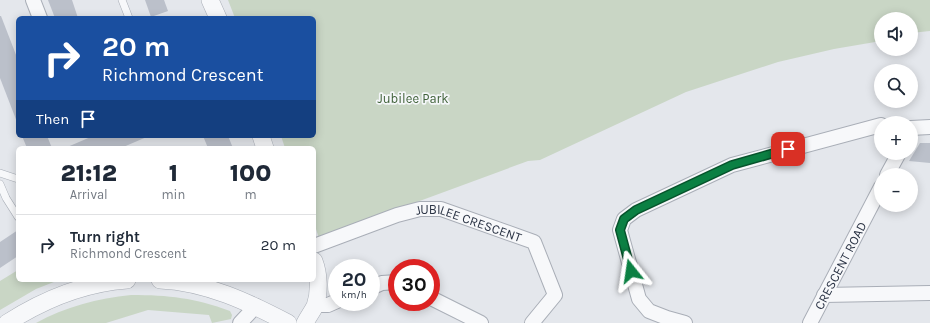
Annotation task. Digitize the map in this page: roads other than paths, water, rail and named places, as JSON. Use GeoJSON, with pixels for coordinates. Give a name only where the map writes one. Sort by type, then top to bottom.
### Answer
{"type":"FeatureCollection","features":[{"type":"Feature","properties":{"kind":"street"},"geometry":{"type":"LineString","coordinates":[[33,0],[39,16]]}},
{"type":"Feature","properties":{"kind":"street"},"geometry":{"type":"LineString","coordinates":[[210,0],[217,16]]}},
{"type":"Feature","properties":{"kind":"street"},"geometry":{"type":"LineString","coordinates":[[685,323],[649,311],[639,299],[620,230],[624,219],[636,210],[732,165],[874,127]]}},
{"type":"Feature","properties":{"kind":"street"},"geometry":{"type":"LineString","coordinates":[[918,128],[930,127]]}},
{"type":"Feature","properties":{"kind":"street","name":"CRESCENT ROAD"},"geometry":{"type":"LineString","coordinates":[[810,323],[874,200]]}},
{"type":"Feature","properties":{"kind":"street","name":"JUBILEE CRESCENT"},"geometry":{"type":"LineString","coordinates":[[316,245],[397,215],[420,209],[441,209],[534,242],[555,295],[532,323]]}},
{"type":"Feature","properties":{"kind":"street"},"geometry":{"type":"LineString","coordinates":[[305,323],[315,305],[319,278],[316,268]]}},
{"type":"Feature","properties":{"kind":"street"},"geometry":{"type":"LineString","coordinates":[[7,323],[38,305],[62,295],[105,282]]}},
{"type":"Feature","properties":{"kind":"street"},"geometry":{"type":"LineString","coordinates":[[179,282],[216,290],[256,306],[288,323]]}},
{"type":"Feature","properties":{"kind":"street"},"geometry":{"type":"LineString","coordinates":[[824,295],[930,293]]}},
{"type":"Feature","properties":{"kind":"street"},"geometry":{"type":"LineString","coordinates":[[440,302],[481,323]]}},
{"type":"Feature","properties":{"kind":"street"},"geometry":{"type":"LineString","coordinates":[[315,305],[328,305]]}},
{"type":"Feature","properties":{"kind":"street"},"geometry":{"type":"LineString","coordinates":[[240,323],[256,306]]}},
{"type":"Feature","properties":{"kind":"lane"},"geometry":{"type":"LineString","coordinates":[[122,0],[128,16]]}},
{"type":"Feature","properties":{"kind":"lane"},"geometry":{"type":"LineString","coordinates":[[0,173],[16,178]]}},
{"type":"Feature","properties":{"kind":"lane"},"geometry":{"type":"LineString","coordinates":[[0,184],[6,198],[16,214]]}},
{"type":"Feature","properties":{"kind":"park label","name":"Jubilee Park"},"geometry":{"type":"Point","coordinates":[413,98]}}]}
